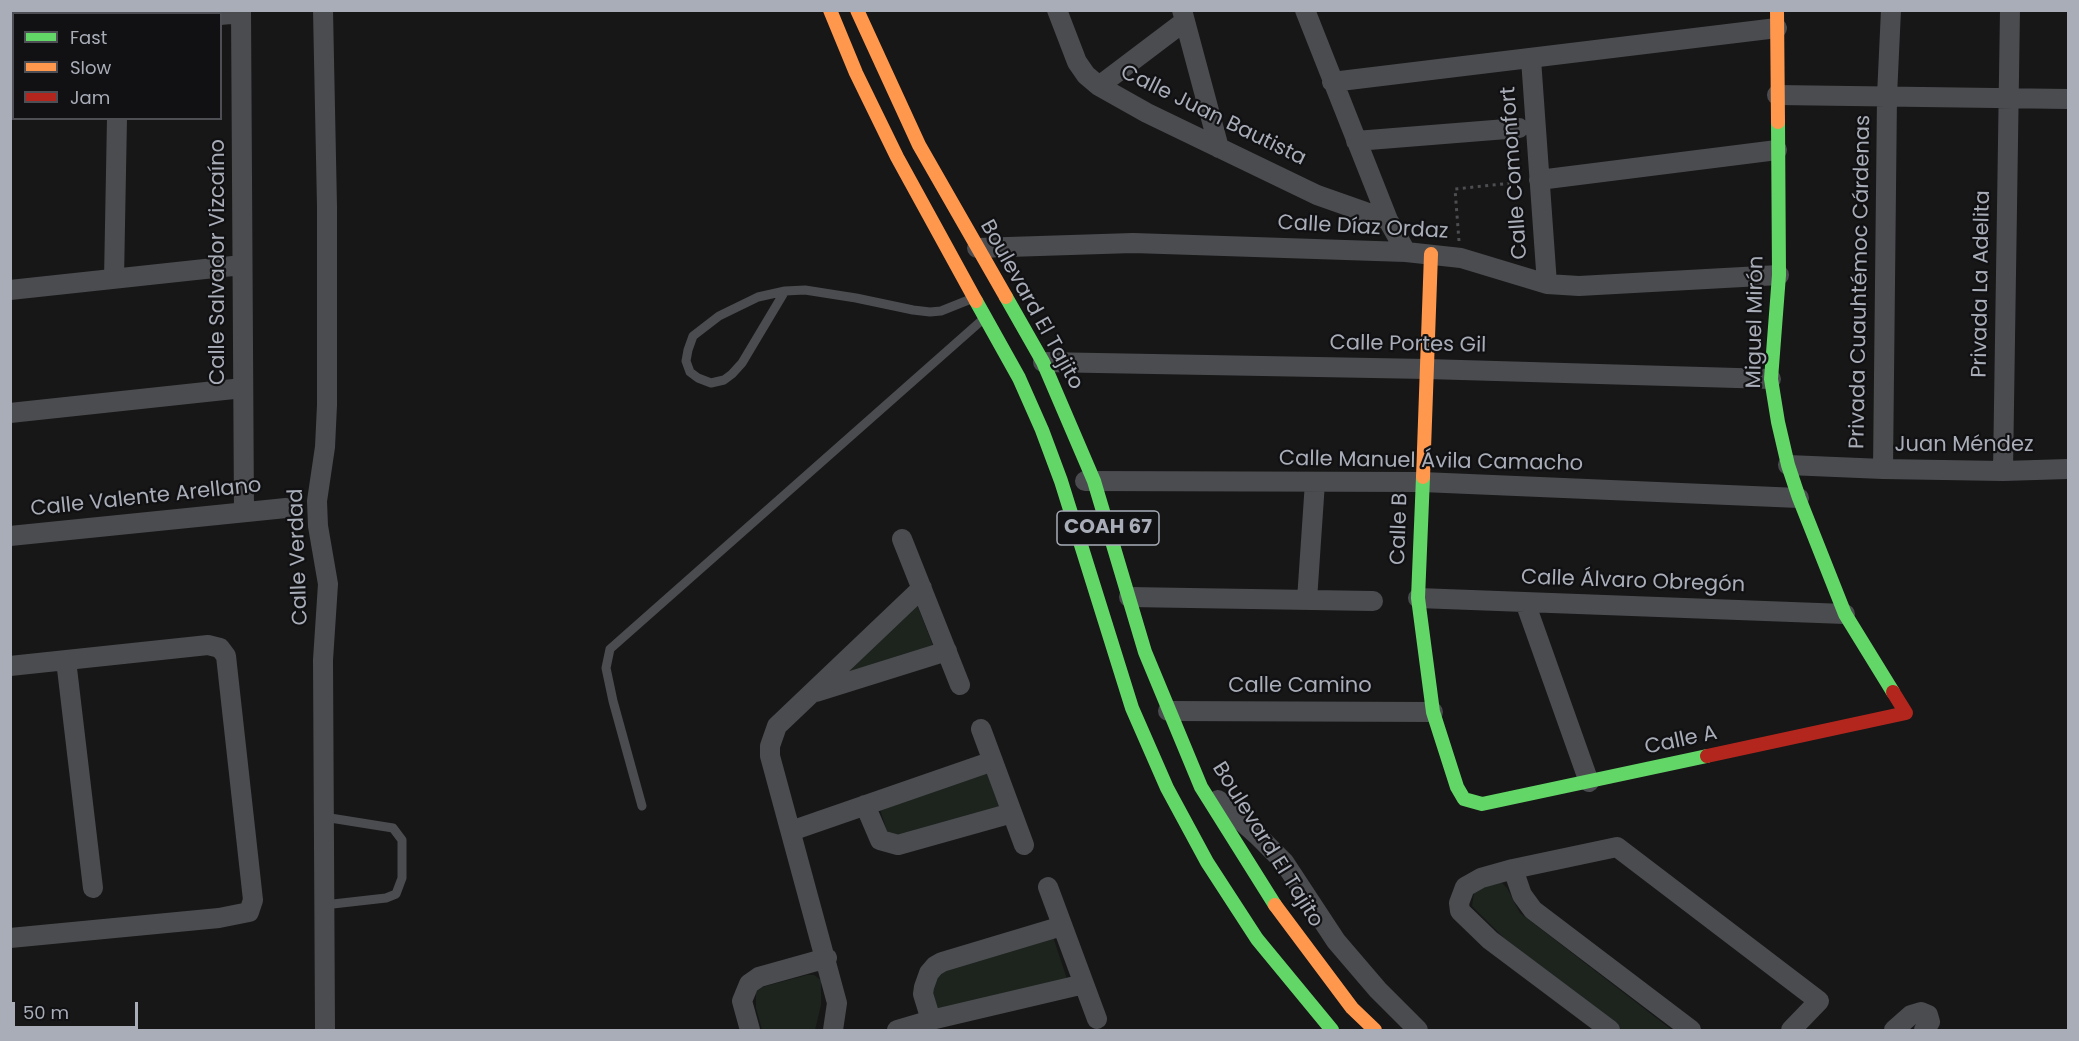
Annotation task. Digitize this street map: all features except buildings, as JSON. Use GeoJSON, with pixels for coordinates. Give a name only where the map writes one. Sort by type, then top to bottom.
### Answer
{"type":"FeatureCollection","features":[{"type":"Feature","properties":{"kind":"main road","name":"COAH 67"},"geometry":{"type":"LineString","coordinates":[[830,10],[856,73],[897,157],[1019,378],[1042,430],[1061,481],[1132,708],[1167,788],[1207,862],[1257,939],[1332,1030]]}},
{"type":"Feature","properties":{"kind":"main road","name":"Boulevard El Tajito"},"geometry":{"type":"LineString","coordinates":[[857,10],[919,145],[1044,362],[1094,481],[1145,652],[1201,787],[1275,905],[1352,1008],[1375,1030]]}},
{"type":"Feature","properties":{"kind":"main road","name":"Miguel Mirón"},"geometry":{"type":"LineString","coordinates":[[1777,19],[1779,275],[1771,379],[1788,465],[1845,615],[1906,712]]}},
{"type":"Feature","properties":{"kind":"main road","name":"Calle B"},"geometry":{"type":"LineString","coordinates":[[1431,254],[1418,598],[1433,712],[1457,787],[1464,800]]}},
{"type":"Feature","properties":{"kind":"main road","name":"Calle A"},"geometry":{"type":"LineString","coordinates":[[1464,800],[1482,804],[1589,783],[1906,712]]}},
{"type":"Feature","properties":{"kind":"street","name":"Calle Verdad"},"geometry":{"type":"LineString","coordinates":[[323,10],[327,218],[327,405],[325,447],[317,501],[318,526],[328,584],[323,660],[325,1030]]}},
{"type":"Feature","properties":{"kind":"street","name":"Calle Juan Bautista"},"geometry":{"type":"LineString","coordinates":[[1057,10],[1077,62],[1086,75],[1099,86],[1147,113],[1317,195],[1388,220]]}},
{"type":"Feature","properties":{"kind":"street"},"geometry":{"type":"LineString","coordinates":[[1305,10],[1388,220],[1406,252]]}},
{"type":"Feature","properties":{"kind":"street","name":"Privada Cuauhtémoc Cárdenas"},"geometry":{"type":"LineString","coordinates":[[1883,469],[1887,96],[1891,10]]}},
{"type":"Feature","properties":{"kind":"street","name":"Privada La Adelita"},"geometry":{"type":"LineString","coordinates":[[2003,471],[2010,10]]}},
{"type":"Feature","properties":{"kind":"street"},"geometry":{"type":"LineString","coordinates":[[222,15],[241,12]]}},
{"type":"Feature","properties":{"kind":"street","name":"Calle Salvador Vizcaíno"},"geometry":{"type":"LineString","coordinates":[[241,12],[244,512]]}},
{"type":"Feature","properties":{"kind":"street"},"geometry":{"type":"LineString","coordinates":[[1099,86],[1183,16],[1219,148]]}},
{"type":"Feature","properties":{"kind":"street"},"geometry":{"type":"LineString","coordinates":[[1332,82],[1531,59],[1777,19]]}},
{"type":"Feature","properties":{"kind":"street","name":"Calle Comonfort"},"geometry":{"type":"LineString","coordinates":[[1531,59],[1547,284]]}},
{"type":"Feature","properties":{"kind":"street"},"geometry":{"type":"LineString","coordinates":[[1777,94],[2068,99]]}},
{"type":"Feature","properties":{"kind":"street"},"geometry":{"type":"LineString","coordinates":[[114,279],[117,120]]}},
{"type":"Feature","properties":{"kind":"street"},"geometry":{"type":"LineString","coordinates":[[1356,141],[1519,128]]}},
{"type":"Feature","properties":{"kind":"street"},"geometry":{"type":"LineString","coordinates":[[1539,180],[1777,150]]}},
{"type":"Feature","properties":{"kind":"street","name":"Calle Díaz Ordaz"},"geometry":{"type":"LineString","coordinates":[[977,249],[1133,243],[1406,252],[1461,258],[1547,284],[1579,286],[1779,275]]}},
{"type":"Feature","properties":{"kind":"street"},"geometry":{"type":"LineString","coordinates":[[10,290],[242,265]]}},
{"type":"Feature","properties":{"kind":"street","name":"Calle Portes Gil"},"geometry":{"type":"LineString","coordinates":[[1044,362],[1426,369],[1771,379]]}},
{"type":"Feature","properties":{"kind":"street"},"geometry":{"type":"LineString","coordinates":[[10,413],[243,388]]}},
{"type":"Feature","properties":{"kind":"street","name":"Juan Méndez"},"geometry":{"type":"LineString","coordinates":[[1788,465],[2003,471],[2068,469]]}},
{"type":"Feature","properties":{"kind":"street","name":"Calle Manuel Ávila Camacho"},"geometry":{"type":"LineString","coordinates":[[1061,481],[1422,482],[1799,498]]}},
{"type":"Feature","properties":{"kind":"street"},"geometry":{"type":"LineString","coordinates":[[1307,600],[1315,482]]}},
{"type":"Feature","properties":{"kind":"street","name":"Calle Valente Arellano"},"geometry":{"type":"LineString","coordinates":[[10,536],[286,508]]}},
{"type":"Feature","properties":{"kind":"street"},"geometry":{"type":"LineString","coordinates":[[902,539],[960,685]]}},
{"type":"Feature","properties":{"kind":"street"},"geometry":{"type":"LineString","coordinates":[[833,1030],[837,1003],[770,756],[772,736],[777,726],[922,588]]}},
{"type":"Feature","properties":{"kind":"street"},"geometry":{"type":"LineString","coordinates":[[1129,597],[1372,601]]}},
{"type":"Feature","properties":{"kind":"street","name":"Calle Álvaro Obregón"},"geometry":{"type":"LineString","coordinates":[[1418,598],[1845,615]]}},
{"type":"Feature","properties":{"kind":"street"},"geometry":{"type":"LineString","coordinates":[[1525,602],[1589,783]]}},
{"type":"Feature","properties":{"kind":"street"},"geometry":{"type":"LineString","coordinates":[[10,666],[208,645],[220,648],[226,656],[253,900],[249,912],[219,918],[10,938]]}},
{"type":"Feature","properties":{"kind":"street"},"geometry":{"type":"LineString","coordinates":[[811,693],[947,651]]}},
{"type":"Feature","properties":{"kind":"street"},"geometry":{"type":"LineString","coordinates":[[66,660],[93,888]]}},
{"type":"Feature","properties":{"kind":"street","name":"Calle Camino"},"geometry":{"type":"LineString","coordinates":[[1168,711],[1433,712]]}},
{"type":"Feature","properties":{"kind":"street"},"geometry":{"type":"LineString","coordinates":[[981,729],[1024,845]]}},
{"type":"Feature","properties":{"kind":"street"},"geometry":{"type":"LineString","coordinates":[[791,831],[993,761]]}},
{"type":"Feature","properties":{"kind":"street"},"geometry":{"type":"LineString","coordinates":[[1201,787],[1250,828],[1284,862],[1336,941],[1378,990],[1418,1030]]}},
{"type":"Feature","properties":{"kind":"street"},"geometry":{"type":"LineString","coordinates":[[865,805],[880,840],[898,845],[1012,813]]}},
{"type":"Feature","properties":{"kind":"street"},"geometry":{"type":"LineString","coordinates":[[1610,1030],[1490,940],[1460,911],[1460,895],[1465,886],[1481,878],[1513,869],[1617,847],[1819,1001],[1791,1030]]}},
{"type":"Feature","properties":{"kind":"street"},"geometry":{"type":"LineString","coordinates":[[1513,869],[1522,895],[1533,910],[1691,1030]]}},
{"type":"Feature","properties":{"kind":"street"},"geometry":{"type":"LineString","coordinates":[[1048,887],[1097,1019]]}},
{"type":"Feature","properties":{"kind":"street"},"geometry":{"type":"LineString","coordinates":[[931,1020],[923,994],[929,973],[935,966],[1062,926]]}},
{"type":"Feature","properties":{"kind":"street"},"geometry":{"type":"LineString","coordinates":[[750,1030],[742,1001],[749,984],[759,978],[826,958]]}},
{"type":"Feature","properties":{"kind":"street"},"geometry":{"type":"LineString","coordinates":[[897,1030],[1084,984]]}},
{"type":"Feature","properties":{"kind":"street"},"geometry":{"type":"LineString","coordinates":[[1894,1030],[1911,1015],[1921,1012],[1929,1015],[1930,1022],[1924,1030]]}},
{"type":"Feature","properties":{"kind":"lane"},"geometry":{"type":"LineString","coordinates":[[785,291],[742,363],[732,374],[724,380],[711,382],[698,378],[690,372],[686,361],[687,350],[693,336],[719,316],[758,297],[785,291],[805,290],[930,312],[941,311],[974,297]]}},
{"type":"Feature","properties":{"kind":"lane"},"geometry":{"type":"LineString","coordinates":[[642,806],[613,702],[606,668],[610,649],[985,317]]}},
{"type":"Feature","properties":{"kind":"lane"},"geometry":{"type":"LineString","coordinates":[[324,817],[393,828],[402,840],[402,878],[396,894],[386,898],[324,905]]}},
{"type":"Feature","properties":{"kind":"path"},"geometry":{"type":"LineString","coordinates":[[1461,258],[1455,189],[1539,180]]}},
{"type":"Feature","properties":{"kind":"shaded area"},"geometry":{"type":"Polygon","coordinates":[[[915,599],[935,651],[830,683],[915,599]]]}},
{"type":"Feature","properties":{"kind":"shaded area"},"geometry":{"type":"Polygon","coordinates":[[[990,769],[1006,809],[899,838],[888,835],[880,809],[990,769]]]}},
{"type":"Feature","properties":{"kind":"shaded area"},"geometry":{"type":"Polygon","coordinates":[[[1491,882],[1502,883],[1520,913],[1672,1030],[1621,1030],[1504,938],[1472,906],[1474,893],[1481,885],[1491,882]]]}},
{"type":"Feature","properties":{"kind":"shaded area"},"geometry":{"type":"Polygon","coordinates":[[[1052,934],[1068,982],[933,1015],[927,992],[941,970],[1052,934]]]}},
{"type":"Feature","properties":{"kind":"shaded area"},"geometry":{"type":"Polygon","coordinates":[[[814,975],[821,980],[821,1005],[815,1030],[762,1030],[756,1008],[756,992],[762,987],[814,975]]]}},
{"type":"Feature","properties":{"kind":"traffic: fast"},"geometry":{"type":"LineString","coordinates":[[1778,122],[1779,275],[1771,379],[1778,422],[1788,465],[1799,498],[1845,614],[1893,692]]}},
{"type":"Feature","properties":{"kind":"traffic: fast"},"geometry":{"type":"LineString","coordinates":[[1006,297],[1043,362],[1094,481],[1145,652],[1201,787],[1275,905]]}},
{"type":"Feature","properties":{"kind":"traffic: fast"},"geometry":{"type":"LineString","coordinates":[[976,301],[1019,378],[1042,430],[1061,481],[1132,708],[1167,788],[1207,862],[1257,939],[1332,1030]]}},
{"type":"Feature","properties":{"kind":"traffic: fast"},"geometry":{"type":"LineString","coordinates":[[1423,477],[1418,598],[1433,712],[1457,787],[1464,799],[1482,804],[1707,756]]}},
{"type":"Feature","properties":{"kind":"traffic: slow"},"geometry":{"type":"LineString","coordinates":[[830,10],[856,73],[897,157],[976,301]]}},
{"type":"Feature","properties":{"kind":"traffic: slow"},"geometry":{"type":"LineString","coordinates":[[857,10],[919,145],[1006,297]]}},
{"type":"Feature","properties":{"kind":"traffic: slow"},"geometry":{"type":"LineString","coordinates":[[1777,10],[1778,122]]}},
{"type":"Feature","properties":{"kind":"traffic: slow"},"geometry":{"type":"LineString","coordinates":[[1423,477],[1431,254]]}},
{"type":"Feature","properties":{"kind":"traffic: slow"},"geometry":{"type":"LineString","coordinates":[[1275,905],[1352,1008],[1375,1030]]}},
{"type":"Feature","properties":{"kind":"traffic: jam"},"geometry":{"type":"LineString","coordinates":[[1707,756],[1906,713],[1893,692]]}}]}
